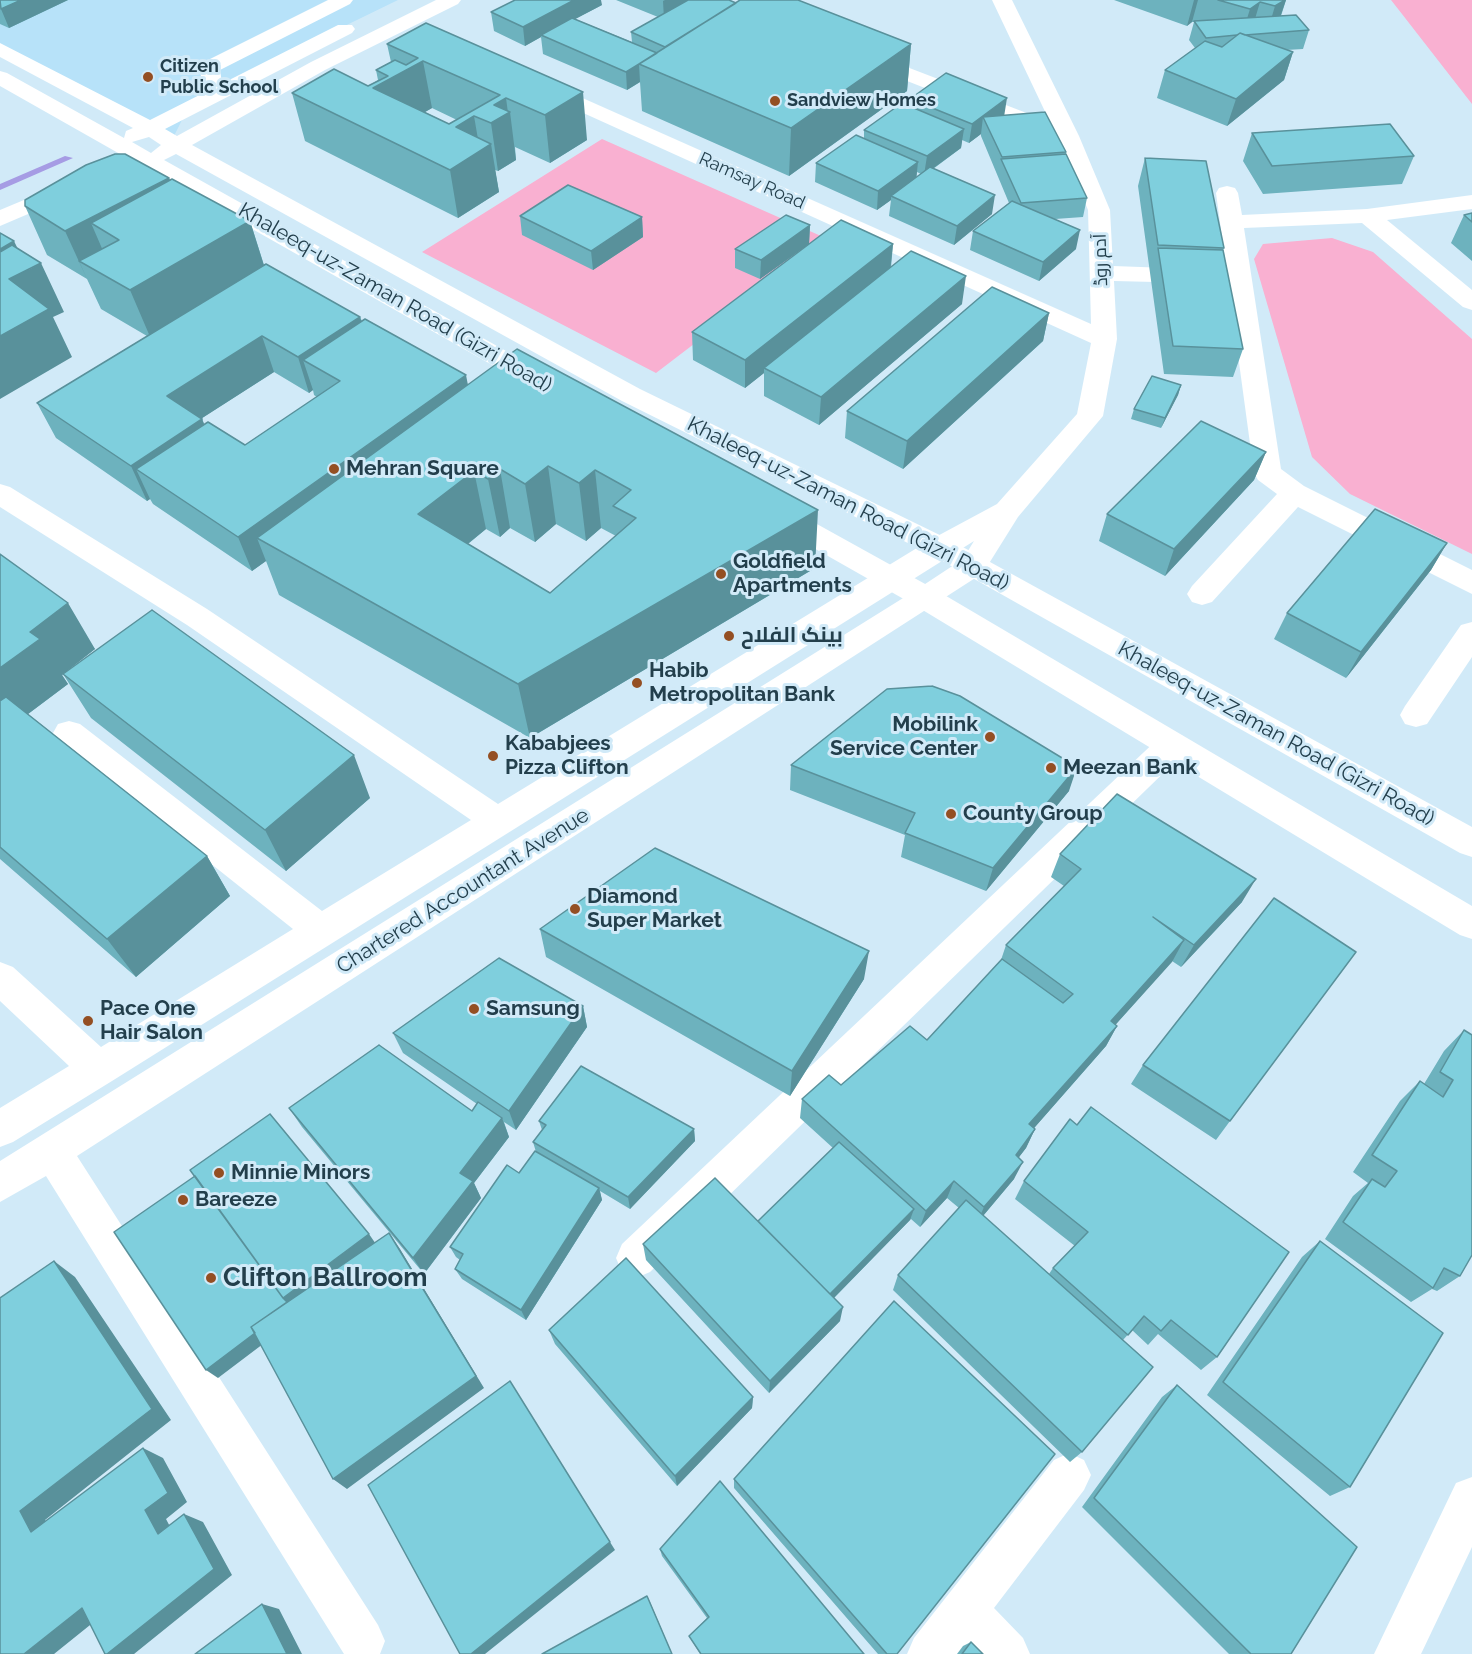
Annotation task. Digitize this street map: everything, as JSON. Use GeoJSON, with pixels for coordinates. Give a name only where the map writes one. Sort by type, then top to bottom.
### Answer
{"type":"FeatureCollection","features":[{"type":"Feature","properties":{"kind":"street"},"geometry":{"type":"LineString","coordinates":[[213,95],[209,68],[343,0]]}},
{"type":"Feature","properties":{"kind":"street"},"geometry":{"type":"LineString","coordinates":[[0,219],[102,173],[176,146],[248,105],[402,10],[451,0]]}},
{"type":"Feature","properties":{"kind":"street","name":"آدم روڈ"},"geometry":{"type":"LineString","coordinates":[[927,598],[973,566],[1008,510],[1090,416],[1104,339],[1099,210],[1068,136],[1024,50],[1002,0]]}},
{"type":"Feature","properties":{"kind":"street"},"geometry":{"type":"LineString","coordinates":[[402,10],[422,34]]}},
{"type":"Feature","properties":{"kind":"street"},"geometry":{"type":"LineString","coordinates":[[120,142],[256,71],[366,19]]}},
{"type":"Feature","properties":{"kind":"street","name":"Khaleeq-uz-Zaman Road (Gizri Road)"},"geometry":{"type":"LineString","coordinates":[[0,49],[149,128],[176,146],[222,150],[631,395],[940,547],[1472,843]]}},
{"type":"Feature","properties":{"kind":"street"},"geometry":{"type":"LineString","coordinates":[[849,51],[1068,136]]}},
{"type":"Feature","properties":{"kind":"street","name":"Khaleeq-uz-Zaman Road (Gizri Road)"},"geometry":{"type":"LineString","coordinates":[[0,76],[563,393]]}},
{"type":"Feature","properties":{"kind":"street","name":"Ramsay Road"},"geometry":{"type":"LineString","coordinates":[[519,77],[1104,339]]}},
{"type":"Feature","properties":{"kind":"street"},"geometry":{"type":"LineString","coordinates":[[222,150],[248,105]]}},
{"type":"Feature","properties":{"kind":"street"},"geometry":{"type":"LineString","coordinates":[[1227,193],[1268,473],[1294,493],[1472,583]]}},
{"type":"Feature","properties":{"kind":"street"},"geometry":{"type":"LineString","coordinates":[[1231,222],[1367,216],[1472,202]]}},
{"type":"Feature","properties":{"kind":"street"},"geometry":{"type":"LineString","coordinates":[[1367,216],[1472,302]]}},
{"type":"Feature","properties":{"kind":"street"},"geometry":{"type":"LineString","coordinates":[[1101,273],[1240,278]]}},
{"type":"Feature","properties":{"kind":"street"},"geometry":{"type":"LineString","coordinates":[[1202,594],[1294,493]]}},
{"type":"Feature","properties":{"kind":"street"},"geometry":{"type":"LineString","coordinates":[[0,494],[197,617],[497,821]]}},
{"type":"Feature","properties":{"kind":"street","name":"Khaleeq-uz-Zaman Road (Gizri Road)"},"geometry":{"type":"LineString","coordinates":[[757,504],[927,598],[1472,924]]}},
{"type":"Feature","properties":{"kind":"street","name":"آدم روڈ"},"geometry":{"type":"LineString","coordinates":[[890,578],[940,547],[1008,510]]}},
{"type":"Feature","properties":{"kind":"street","name":"Chartered Accountant Avenue"},"geometry":{"type":"LineString","coordinates":[[0,1129],[890,578]]}},
{"type":"Feature","properties":{"kind":"street","name":"Chartered Accountant Avenue"},"geometry":{"type":"LineString","coordinates":[[0,1183],[927,598]]}},
{"type":"Feature","properties":{"kind":"street"},"geometry":{"type":"LineString","coordinates":[[1416,715],[1472,633]]}},
{"type":"Feature","properties":{"kind":"street"},"geometry":{"type":"LineString","coordinates":[[69,733],[322,931]]}},
{"type":"Feature","properties":{"kind":"street"},"geometry":{"type":"LineString","coordinates":[[636,1258],[1172,745]]}},
{"type":"Feature","properties":{"kind":"street"},"geometry":{"type":"LineString","coordinates":[[0,978],[99,1069]]}},
{"type":"Feature","properties":{"kind":"street"},"geometry":{"type":"LineString","coordinates":[[52,1150],[362,1641]]}},
{"type":"Feature","properties":{"kind":"street"},"geometry":{"type":"LineString","coordinates":[[930,1654],[1069,1475]]}},
{"type":"Feature","properties":{"kind":"street"},"geometry":{"type":"LineString","coordinates":[[1397,1654],[1472,1499]]}},
{"type":"Feature","properties":{"kind":"street"},"geometry":{"type":"LineString","coordinates":[[964,1611],[1006,1654]]}},
{"type":"Feature","properties":{"kind":"shaded area","name":"Citizen Public School"},"geometry":{"type":"Polygon","coordinates":[[[0,0],[398,0],[320,38],[184,116],[174,136],[0,49],[0,0]]]}},
{"type":"Feature","properties":{"kind":"shaded area"},"geometry":{"type":"Polygon","coordinates":[[[1391,0],[1472,0],[1472,104],[1402,14],[1391,0]]]}},
{"type":"Feature","properties":{"kind":"shaded area"},"geometry":{"type":"Polygon","coordinates":[[[602,139],[830,240],[656,373],[422,252],[602,139]]]}},
{"type":"Feature","properties":{"kind":"shaded area"},"geometry":{"type":"Polygon","coordinates":[[[1332,238],[1373,252],[1472,339],[1472,554],[1350,494],[1312,457],[1254,259],[1263,244],[1332,238]]]}},
{"type":"Feature","properties":{"kind":"building"},"geometry":{"type":"Polygon","coordinates":[[[0,0],[21,0],[1,9],[0,0]]]}},
{"type":"Feature","properties":{"kind":"building"},"geometry":{"type":"Polygon","coordinates":[[[515,0],[574,0],[523,27],[491,12],[515,0]]]}},
{"type":"Feature","properties":{"kind":"building"},"geometry":{"type":"Polygon","coordinates":[[[688,0],[729,0],[736,3],[665,47],[631,32],[688,0]]]}},
{"type":"Feature","properties":{"kind":"building"},"geometry":{"type":"Polygon","coordinates":[[[740,0],[798,0],[911,44],[791,128],[639,64],[740,0]]]}},
{"type":"Feature","properties":{"kind":"building"},"geometry":{"type":"Polygon","coordinates":[[[1218,0],[1285,0],[1275,6],[1260,2],[1250,9],[1218,0]]]}},
{"type":"Feature","properties":{"kind":"building"},"geometry":{"type":"Polygon","coordinates":[[[1296,15],[1309,30],[1245,35],[1240,33],[1206,38],[1194,21],[1296,15]]]}},
{"type":"Feature","properties":{"kind":"building"},"geometry":{"type":"Polygon","coordinates":[[[572,18],[657,53],[626,72],[541,35],[572,18]]]}},
{"type":"Feature","properties":{"kind":"building"},"geometry":{"type":"Polygon","coordinates":[[[426,23],[583,92],[545,115],[506,98],[494,105],[510,112],[491,123],[474,116],[456,127],[491,144],[450,170],[292,93],[334,69],[368,86],[388,76],[376,70],[395,60],[406,65],[418,58],[387,44],[426,23]],[[423,61],[373,88],[449,124],[500,95],[423,61]]]}},
{"type":"Feature","properties":{"kind":"building"},"geometry":{"type":"Polygon","coordinates":[[[1240,33],[1293,52],[1236,99],[1165,70],[1205,41],[1222,47],[1240,33]]]}},
{"type":"Feature","properties":{"kind":"building"},"geometry":{"type":"Polygon","coordinates":[[[946,73],[1007,98],[972,124],[910,99],[946,73]]]}},
{"type":"Feature","properties":{"kind":"building"},"geometry":{"type":"Polygon","coordinates":[[[902,103],[964,129],[927,156],[864,130],[902,103]]]}},
{"type":"Feature","properties":{"kind":"building"},"geometry":{"type":"Polygon","coordinates":[[[1045,112],[1066,152],[1002,157],[983,117],[1045,112]]]}},
{"type":"Feature","properties":{"kind":"building"},"geometry":{"type":"Polygon","coordinates":[[[1390,124],[1414,156],[1272,166],[1252,133],[1390,124]]]}},
{"type":"Feature","properties":{"kind":"building"},"geometry":{"type":"Polygon","coordinates":[[[856,135],[918,162],[878,191],[816,163],[856,135]]]}},
{"type":"Feature","properties":{"kind":"building"},"geometry":{"type":"Polygon","coordinates":[[[115,154],[125,154],[169,178],[65,231],[25,206],[25,200],[86,165],[115,154]]]}},
{"type":"Feature","properties":{"kind":"building"},"geometry":{"type":"Polygon","coordinates":[[[1066,154],[1087,198],[1021,203],[1001,159],[1066,154]]]}},
{"type":"Feature","properties":{"kind":"building"},"geometry":{"type":"Polygon","coordinates":[[[1145,158],[1206,161],[1224,248],[1158,245],[1145,158]]]}},
{"type":"Feature","properties":{"kind":"building"},"geometry":{"type":"Polygon","coordinates":[[[930,167],[995,195],[957,226],[891,196],[930,167]]]}},
{"type":"Feature","properties":{"kind":"building"},"geometry":{"type":"Polygon","coordinates":[[[172,179],[250,221],[130,290],[79,261],[119,240],[91,223],[172,179]]]}},
{"type":"Feature","properties":{"kind":"building"},"geometry":{"type":"Polygon","coordinates":[[[568,185],[642,217],[591,251],[520,216],[568,185]]]}},
{"type":"Feature","properties":{"kind":"building"},"geometry":{"type":"Polygon","coordinates":[[[1012,201],[1080,230],[1043,262],[973,231],[1012,201]]]}},
{"type":"Feature","properties":{"kind":"building"},"geometry":{"type":"Polygon","coordinates":[[[1472,213],[1472,222],[1464,215],[1472,213]]]}},
{"type":"Feature","properties":{"kind":"building"},"geometry":{"type":"Polygon","coordinates":[[[786,215],[810,225],[761,260],[735,249],[786,215]]]}},
{"type":"Feature","properties":{"kind":"building"},"geometry":{"type":"Polygon","coordinates":[[[841,220],[893,244],[745,360],[692,332],[841,220]]]}},
{"type":"Feature","properties":{"kind":"building"},"geometry":{"type":"Polygon","coordinates":[[[0,233],[14,241],[0,249],[0,233]]]}},
{"type":"Feature","properties":{"kind":"building"},"geometry":{"type":"Polygon","coordinates":[[[12,245],[41,263],[9,279],[49,309],[0,336],[0,252],[12,245]]]}},
{"type":"Feature","properties":{"kind":"building"},"geometry":{"type":"Polygon","coordinates":[[[1158,248],[1223,250],[1243,349],[1173,346],[1158,248]]]}},
{"type":"Feature","properties":{"kind":"building"},"geometry":{"type":"Polygon","coordinates":[[[911,251],[966,276],[821,397],[764,368],[911,251]]]}},
{"type":"Feature","properties":{"kind":"building"},"geometry":{"type":"Polygon","coordinates":[[[266,264],[360,317],[298,357],[262,336],[167,396],[202,419],[131,466],[37,403],[266,264]]]}},
{"type":"Feature","properties":{"kind":"building"},"geometry":{"type":"Polygon","coordinates":[[[992,287],[1049,313],[907,441],[847,411],[992,287]]]}},
{"type":"Feature","properties":{"kind":"building"},"geometry":{"type":"Polygon","coordinates":[[[365,319],[466,375],[238,537],[136,469],[208,422],[245,445],[340,381],[303,360],[365,319]]]}},
{"type":"Feature","properties":{"kind":"building"},"geometry":{"type":"Polygon","coordinates":[[[517,349],[818,510],[518,684],[257,538],[517,349]],[[548,466],[525,484],[500,469],[488,479],[474,471],[418,514],[550,593],[636,518],[613,506],[631,490],[595,470],[579,483],[548,466]]]}},
{"type":"Feature","properties":{"kind":"building"},"geometry":{"type":"Polygon","coordinates":[[[1152,376],[1181,385],[1165,418],[1134,409],[1152,376]]]}},
{"type":"Feature","properties":{"kind":"building"},"geometry":{"type":"Polygon","coordinates":[[[1201,421],[1266,452],[1174,549],[1107,514],[1201,421]]]}},
{"type":"Feature","properties":{"kind":"building"},"geometry":{"type":"Polygon","coordinates":[[[1375,509],[1447,543],[1361,652],[1287,613],[1375,509]]]}},
{"type":"Feature","properties":{"kind":"building"},"geometry":{"type":"Polygon","coordinates":[[[0,554],[68,603],[30,632],[40,639],[0,668],[0,554]]]}},
{"type":"Feature","properties":{"kind":"building"},"geometry":{"type":"Polygon","coordinates":[[[152,610],[354,755],[265,830],[63,674],[152,610]]]}},
{"type":"Feature","properties":{"kind":"building","name":"County Group"},"geometry":{"type":"Polygon","coordinates":[[[932,686],[960,696],[1077,767],[993,868],[905,833],[915,813],[791,765],[887,689],[932,686]]]}},
{"type":"Feature","properties":{"kind":"building"},"geometry":{"type":"Polygon","coordinates":[[[6,697],[207,856],[107,939],[0,847],[0,701],[6,697]]]}},
{"type":"Feature","properties":{"kind":"building"},"geometry":{"type":"Polygon","coordinates":[[[1117,794],[1256,879],[1194,945],[1153,917],[1184,940],[1111,1021],[1117,1026],[1029,1124],[1035,1129],[1016,1155],[1023,1162],[984,1207],[954,1181],[926,1211],[802,1099],[829,1075],[841,1085],[910,1026],[927,1040],[1002,959],[1063,1003],[1073,994],[1006,945],[1081,869],[1060,854],[1117,794]]]}},
{"type":"Feature","properties":{"kind":"building"},"geometry":{"type":"Polygon","coordinates":[[[655,848],[869,951],[792,1071],[540,929],[655,848]]]}},
{"type":"Feature","properties":{"kind":"building"},"geometry":{"type":"Polygon","coordinates":[[[1274,898],[1356,952],[1230,1121],[1143,1065],[1274,898]]]}},
{"type":"Feature","properties":{"kind":"building"},"geometry":{"type":"Polygon","coordinates":[[[499,958],[583,1006],[509,1111],[393,1033],[499,958]]]}},
{"type":"Feature","properties":{"kind":"building"},"geometry":{"type":"Polygon","coordinates":[[[1464,1030],[1472,1035],[1472,1255],[1460,1276],[1444,1268],[1433,1288],[1343,1222],[1372,1179],[1385,1187],[1397,1171],[1372,1155],[1420,1081],[1443,1097],[1453,1080],[1440,1072],[1464,1030]]]}},
{"type":"Feature","properties":{"kind":"building"},"geometry":{"type":"Polygon","coordinates":[[[379,1045],[472,1111],[478,1102],[502,1118],[460,1173],[473,1181],[413,1258],[289,1108],[379,1045]]]}},
{"type":"Feature","properties":{"kind":"building"},"geometry":{"type":"Polygon","coordinates":[[[581,1066],[694,1129],[628,1197],[533,1142],[546,1125],[539,1121],[581,1066]]]}},
{"type":"Feature","properties":{"kind":"building"},"geometry":{"type":"Polygon","coordinates":[[[1091,1107],[1289,1252],[1217,1357],[1171,1320],[1161,1331],[1144,1316],[1128,1335],[1053,1268],[1088,1232],[1024,1181],[1070,1119],[1077,1125],[1091,1107]]]}},
{"type":"Feature","properties":{"kind":"building"},"geometry":{"type":"Polygon","coordinates":[[[270,1114],[369,1234],[283,1298],[190,1170],[270,1114]]]}},
{"type":"Feature","properties":{"kind":"building"},"geometry":{"type":"Polygon","coordinates":[[[839,1142],[914,1209],[830,1294],[758,1221],[839,1142]]]}},
{"type":"Feature","properties":{"kind":"building"},"geometry":{"type":"Polygon","coordinates":[[[535,1151],[599,1188],[521,1310],[455,1269],[463,1254],[450,1247],[507,1165],[519,1173],[535,1151]]]}},
{"type":"Feature","properties":{"kind":"building","name":"Clifton Ballroom"},"geometry":{"type":"Polygon","coordinates":[[[195,1176],[287,1302],[251,1327],[255,1333],[206,1370],[114,1232],[195,1176]]]}},
{"type":"Feature","properties":{"kind":"building"},"geometry":{"type":"Polygon","coordinates":[[[715,1178],[843,1307],[770,1381],[643,1244],[715,1178]]]}},
{"type":"Feature","properties":{"kind":"building"},"geometry":{"type":"Polygon","coordinates":[[[966,1200],[1153,1367],[1082,1452],[898,1275],[966,1200]]]}},
{"type":"Feature","properties":{"kind":"building"},"geometry":{"type":"Polygon","coordinates":[[[389,1233],[476,1376],[333,1479],[251,1327],[389,1233]]]}},
{"type":"Feature","properties":{"kind":"building"},"geometry":{"type":"Polygon","coordinates":[[[1320,1241],[1443,1333],[1350,1487],[1223,1382],[1320,1241]]]}},
{"type":"Feature","properties":{"kind":"building"},"geometry":{"type":"Polygon","coordinates":[[[626,1258],[753,1397],[675,1476],[549,1330],[626,1258]]]}},
{"type":"Feature","properties":{"kind":"building"},"geometry":{"type":"Polygon","coordinates":[[[54,1261],[152,1409],[20,1511],[31,1532],[143,1448],[168,1493],[145,1510],[158,1534],[184,1514],[214,1569],[107,1654],[82,1608],[24,1654],[0,1654],[0,1298],[54,1261]]]}},
{"type":"Feature","properties":{"kind":"building"},"geometry":{"type":"Polygon","coordinates":[[[894,1301],[1055,1454],[897,1654],[887,1654],[734,1479],[894,1301]]]}},
{"type":"Feature","properties":{"kind":"building"},"geometry":{"type":"Polygon","coordinates":[[[510,1381],[610,1542],[471,1654],[460,1654],[368,1485],[510,1381]]]}},
{"type":"Feature","properties":{"kind":"building"},"geometry":{"type":"Polygon","coordinates":[[[1177,1385],[1357,1547],[1291,1654],[1251,1654],[1094,1498],[1177,1385]]]}},
{"type":"Feature","properties":{"kind":"building"},"geometry":{"type":"Polygon","coordinates":[[[720,1481],[864,1654],[701,1654],[689,1636],[709,1617],[660,1549],[720,1481]]]}},
{"type":"Feature","properties":{"kind":"building"},"geometry":{"type":"Polygon","coordinates":[[[647,1596],[672,1654],[542,1654],[647,1596]]]}},
{"type":"Feature","properties":{"kind":"building"},"geometry":{"type":"Polygon","coordinates":[[[262,1604],[287,1654],[195,1654],[262,1604]]]}},
{"type":"Feature","properties":{"kind":"building"},"geometry":{"type":"Polygon","coordinates":[[[971,1642],[983,1654],[962,1654],[971,1642]]]}},
{"type":"Feature","properties":{"kind":"waterway"},"geometry":{"type":"LineString","coordinates":[[0,187],[68,158]]}},
{"type":"Feature","properties":{"kind":"place","name":"Citizen Public School"},"geometry":{"type":"Point","coordinates":[148,77]}},
{"type":"Feature","properties":{"kind":"place","name":"Sandview Homes"},"geometry":{"type":"Point","coordinates":[775,101]}},
{"type":"Feature","properties":{"kind":"place","name":"Mehran Square"},"geometry":{"type":"Point","coordinates":[334,469]}},
{"type":"Feature","properties":{"kind":"place","name":"Goldfield Apartments"},"geometry":{"type":"Point","coordinates":[721,574]}},
{"type":"Feature","properties":{"kind":"place","name":"بینک الفلاح"},"geometry":{"type":"Point","coordinates":[729,636]}},
{"type":"Feature","properties":{"kind":"place","name":"Habib Metropolitan Bank"},"geometry":{"type":"Point","coordinates":[637,683]}},
{"type":"Feature","properties":{"kind":"place","name":"Mobilink Service Center"},"geometry":{"type":"Point","coordinates":[990,737]}},
{"type":"Feature","properties":{"kind":"place","name":"Kababjees Pizza Clifton"},"geometry":{"type":"Point","coordinates":[493,756]}},
{"type":"Feature","properties":{"kind":"place","name":"Meezan Bank"},"geometry":{"type":"Point","coordinates":[1051,768]}},
{"type":"Feature","properties":{"kind":"place","name":"County Group"},"geometry":{"type":"Point","coordinates":[951,814]}},
{"type":"Feature","properties":{"kind":"place","name":"Diamond Super Market"},"geometry":{"type":"Point","coordinates":[575,909]}},
{"type":"Feature","properties":{"kind":"place","name":"Samsung"},"geometry":{"type":"Point","coordinates":[474,1009]}},
{"type":"Feature","properties":{"kind":"place","name":"Pace One Hair Salon"},"geometry":{"type":"Point","coordinates":[88,1021]}},
{"type":"Feature","properties":{"kind":"place","name":"Minnie Minors"},"geometry":{"type":"Point","coordinates":[219,1173]}},
{"type":"Feature","properties":{"kind":"place","name":"Bareeze"},"geometry":{"type":"Point","coordinates":[183,1200]}},
{"type":"Feature","properties":{"kind":"place","name":"Clifton Ballroom"},"geometry":{"type":"Point","coordinates":[211,1278]}}]}
